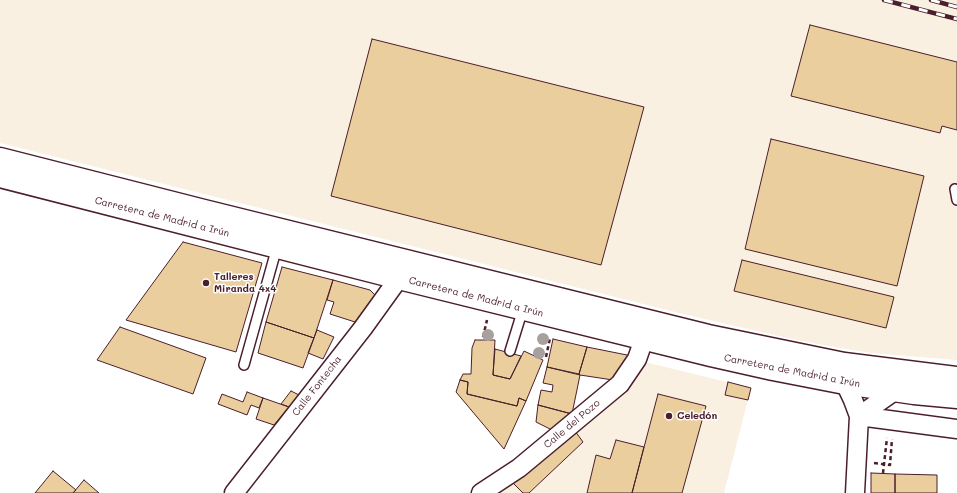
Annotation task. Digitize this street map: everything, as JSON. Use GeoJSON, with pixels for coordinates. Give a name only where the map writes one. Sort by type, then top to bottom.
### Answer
{"type":"FeatureCollection","features":[{"type":"Feature","properties":{"kind":"highway","name":"Carretera de Madrid a Irún"},"geometry":{"type":"LineString","coordinates":[[0,159],[708,336],[844,364],[957,378]]}},
{"type":"Feature","properties":{"kind":"highway","name":"Carretera de Madrid a Irún"},"geometry":{"type":"LineString","coordinates":[[0,176],[523,309],[773,369],[845,383],[957,397]]}},
{"type":"Feature","properties":{"kind":"street","name":"Calle Fontecha"},"geometry":{"type":"LineString","coordinates":[[234,493],[363,328],[399,278]]}},
{"type":"Feature","properties":{"kind":"street","name":"Calle del Pozo"},"geometry":{"type":"LineString","coordinates":[[481,493],[519,468],[620,384],[637,360],[644,339]]}},
{"type":"Feature","properties":{"kind":"street"},"geometry":{"type":"LineString","coordinates":[[845,383],[859,416],[855,493]]}},
{"type":"Feature","properties":{"kind":"street"},"geometry":{"type":"LineString","coordinates":[[859,416],[896,390]]}},
{"type":"Feature","properties":{"kind":"street"},"geometry":{"type":"LineString","coordinates":[[859,416],[890,426],[957,430]]}},
{"type":"Feature","properties":{"kind":"lane"},"geometry":{"type":"LineString","coordinates":[[954,189],[957,200]]}},
{"type":"Feature","properties":{"kind":"lane"},"geometry":{"type":"LineString","coordinates":[[244,365],[277,247]]}},
{"type":"Feature","properties":{"kind":"lane"},"geometry":{"type":"LineString","coordinates":[[510,351],[523,309]]}},
{"type":"Feature","properties":{"kind":"path"},"geometry":{"type":"LineString","coordinates":[[483,337],[489,315]]}},
{"type":"Feature","properties":{"kind":"path"},"geometry":{"type":"LineString","coordinates":[[546,357],[552,331]]}},
{"type":"Feature","properties":{"kind":"path"},"geometry":{"type":"LineString","coordinates":[[883,473],[890,426]]}},
{"type":"Feature","properties":{"kind":"path"},"geometry":{"type":"LineString","coordinates":[[869,462],[890,465],[890,426]]}},
{"type":"Feature","properties":{"kind":"shaded area"},"geometry":{"type":"Polygon","coordinates":[[[0,0],[957,0],[957,360],[871,353],[792,339],[683,314],[0,143],[0,0]]]}},
{"type":"Feature","properties":{"kind":"shaded area","name":"Celedón"},"geometry":{"type":"Polygon","coordinates":[[[645,362],[751,388],[724,493],[497,493],[626,388],[645,362]]]}},
{"type":"Feature","properties":{"kind":"building"},"geometry":{"type":"Polygon","coordinates":[[[810,25],[957,62],[957,130],[942,126],[940,133],[791,96],[810,25]]]}},
{"type":"Feature","properties":{"kind":"building"},"geometry":{"type":"Polygon","coordinates":[[[372,39],[644,107],[601,265],[331,196],[372,39]]]}},
{"type":"Feature","properties":{"kind":"building"},"geometry":{"type":"Polygon","coordinates":[[[771,139],[924,176],[897,286],[745,249],[771,139]]]}},
{"type":"Feature","properties":{"kind":"building"},"geometry":{"type":"Polygon","coordinates":[[[183,242],[262,263],[236,352],[126,320],[183,242]]]}},
{"type":"Feature","properties":{"kind":"building"},"geometry":{"type":"Polygon","coordinates":[[[742,260],[894,297],[886,328],[734,291],[742,260]]]}},
{"type":"Feature","properties":{"kind":"building"},"geometry":{"type":"Polygon","coordinates":[[[282,267],[333,280],[314,338],[266,322],[282,267]]]}},
{"type":"Feature","properties":{"kind":"building"},"geometry":{"type":"Polygon","coordinates":[[[333,280],[370,290],[375,295],[355,322],[330,314],[334,302],[327,300],[333,280]]]}},
{"type":"Feature","properties":{"kind":"building"},"geometry":{"type":"Polygon","coordinates":[[[266,322],[314,338],[303,368],[258,353],[266,322]]]}},
{"type":"Feature","properties":{"kind":"building"},"geometry":{"type":"Polygon","coordinates":[[[120,327],[206,358],[193,394],[97,360],[120,327]]]}},
{"type":"Feature","properties":{"kind":"building"},"geometry":{"type":"Polygon","coordinates":[[[317,330],[334,337],[323,359],[308,353],[317,330]]]}},
{"type":"Feature","properties":{"kind":"building"},"geometry":{"type":"Polygon","coordinates":[[[553,339],[587,347],[579,374],[547,367],[553,339]]]}},
{"type":"Feature","properties":{"kind":"building"},"geometry":{"type":"Polygon","coordinates":[[[475,340],[495,340],[493,375],[510,379],[524,351],[543,360],[526,401],[519,398],[517,406],[467,394],[468,382],[460,380],[463,374],[471,374],[472,348],[475,340]]]}},
{"type":"Feature","properties":{"kind":"building"},"geometry":{"type":"Polygon","coordinates":[[[587,347],[632,356],[613,380],[580,375],[579,374],[587,347]]]}},
{"type":"Feature","properties":{"kind":"building"},"geometry":{"type":"Polygon","coordinates":[[[495,349],[521,356],[510,379],[493,375],[495,349]]]}},
{"type":"Feature","properties":{"kind":"building"},"geometry":{"type":"Polygon","coordinates":[[[547,367],[580,375],[572,414],[538,405],[541,390],[552,392],[553,385],[543,383],[547,367]]]}},
{"type":"Feature","properties":{"kind":"building"},"geometry":{"type":"Polygon","coordinates":[[[460,380],[468,382],[467,394],[517,406],[519,398],[526,401],[504,449],[456,392],[460,380]]]}},
{"type":"Feature","properties":{"kind":"building"},"geometry":{"type":"Polygon","coordinates":[[[728,382],[751,388],[748,400],[725,395],[728,382]]]}},
{"type":"Feature","properties":{"kind":"building"},"geometry":{"type":"Polygon","coordinates":[[[291,391],[299,395],[289,407],[281,404],[291,391]]]}},
{"type":"Feature","properties":{"kind":"building"},"geometry":{"type":"Polygon","coordinates":[[[247,392],[263,398],[259,408],[251,405],[247,415],[218,404],[222,394],[243,402],[247,392]]]}},
{"type":"Feature","properties":{"kind":"building"},"geometry":{"type":"Polygon","coordinates":[[[658,394],[706,406],[682,493],[632,493],[658,394]]]}},
{"type":"Feature","properties":{"kind":"building"},"geometry":{"type":"Polygon","coordinates":[[[263,398],[289,407],[274,425],[256,419],[263,398]]]}},
{"type":"Feature","properties":{"kind":"building"},"geometry":{"type":"Polygon","coordinates":[[[538,405],[572,414],[552,430],[536,422],[538,405]]]}},
{"type":"Feature","properties":{"kind":"building"},"geometry":{"type":"Polygon","coordinates":[[[575,431],[583,442],[529,493],[523,493],[513,483],[575,431]]]}},
{"type":"Feature","properties":{"kind":"building"},"geometry":{"type":"Polygon","coordinates":[[[616,440],[644,447],[632,493],[587,493],[596,455],[610,459],[616,440]]]}},
{"type":"Feature","properties":{"kind":"building"},"geometry":{"type":"Polygon","coordinates":[[[53,471],[76,490],[73,493],[35,493],[53,471]]]}},
{"type":"Feature","properties":{"kind":"building"},"geometry":{"type":"Polygon","coordinates":[[[871,473],[895,474],[895,493],[871,493],[871,473]]]}},
{"type":"Feature","properties":{"kind":"building"},"geometry":{"type":"Polygon","coordinates":[[[895,474],[937,475],[937,493],[895,493],[895,474]]]}},
{"type":"Feature","properties":{"kind":"building"},"geometry":{"type":"Polygon","coordinates":[[[84,480],[99,493],[73,493],[84,480]]]}},
{"type":"Feature","properties":{"kind":"railway"},"geometry":{"type":"LineString","coordinates":[[884,0],[957,19]]}},
{"type":"Feature","properties":{"kind":"railway"},"geometry":{"type":"LineString","coordinates":[[931,0],[957,7]]}},
{"type":"Feature","properties":{"kind":"place","name":"Talleres Miranda 4x4"},"geometry":{"type":"Point","coordinates":[206,283]}},
{"type":"Feature","properties":{"kind":"place","name":"Celedón"},"geometry":{"type":"Point","coordinates":[669,416]}}]}
